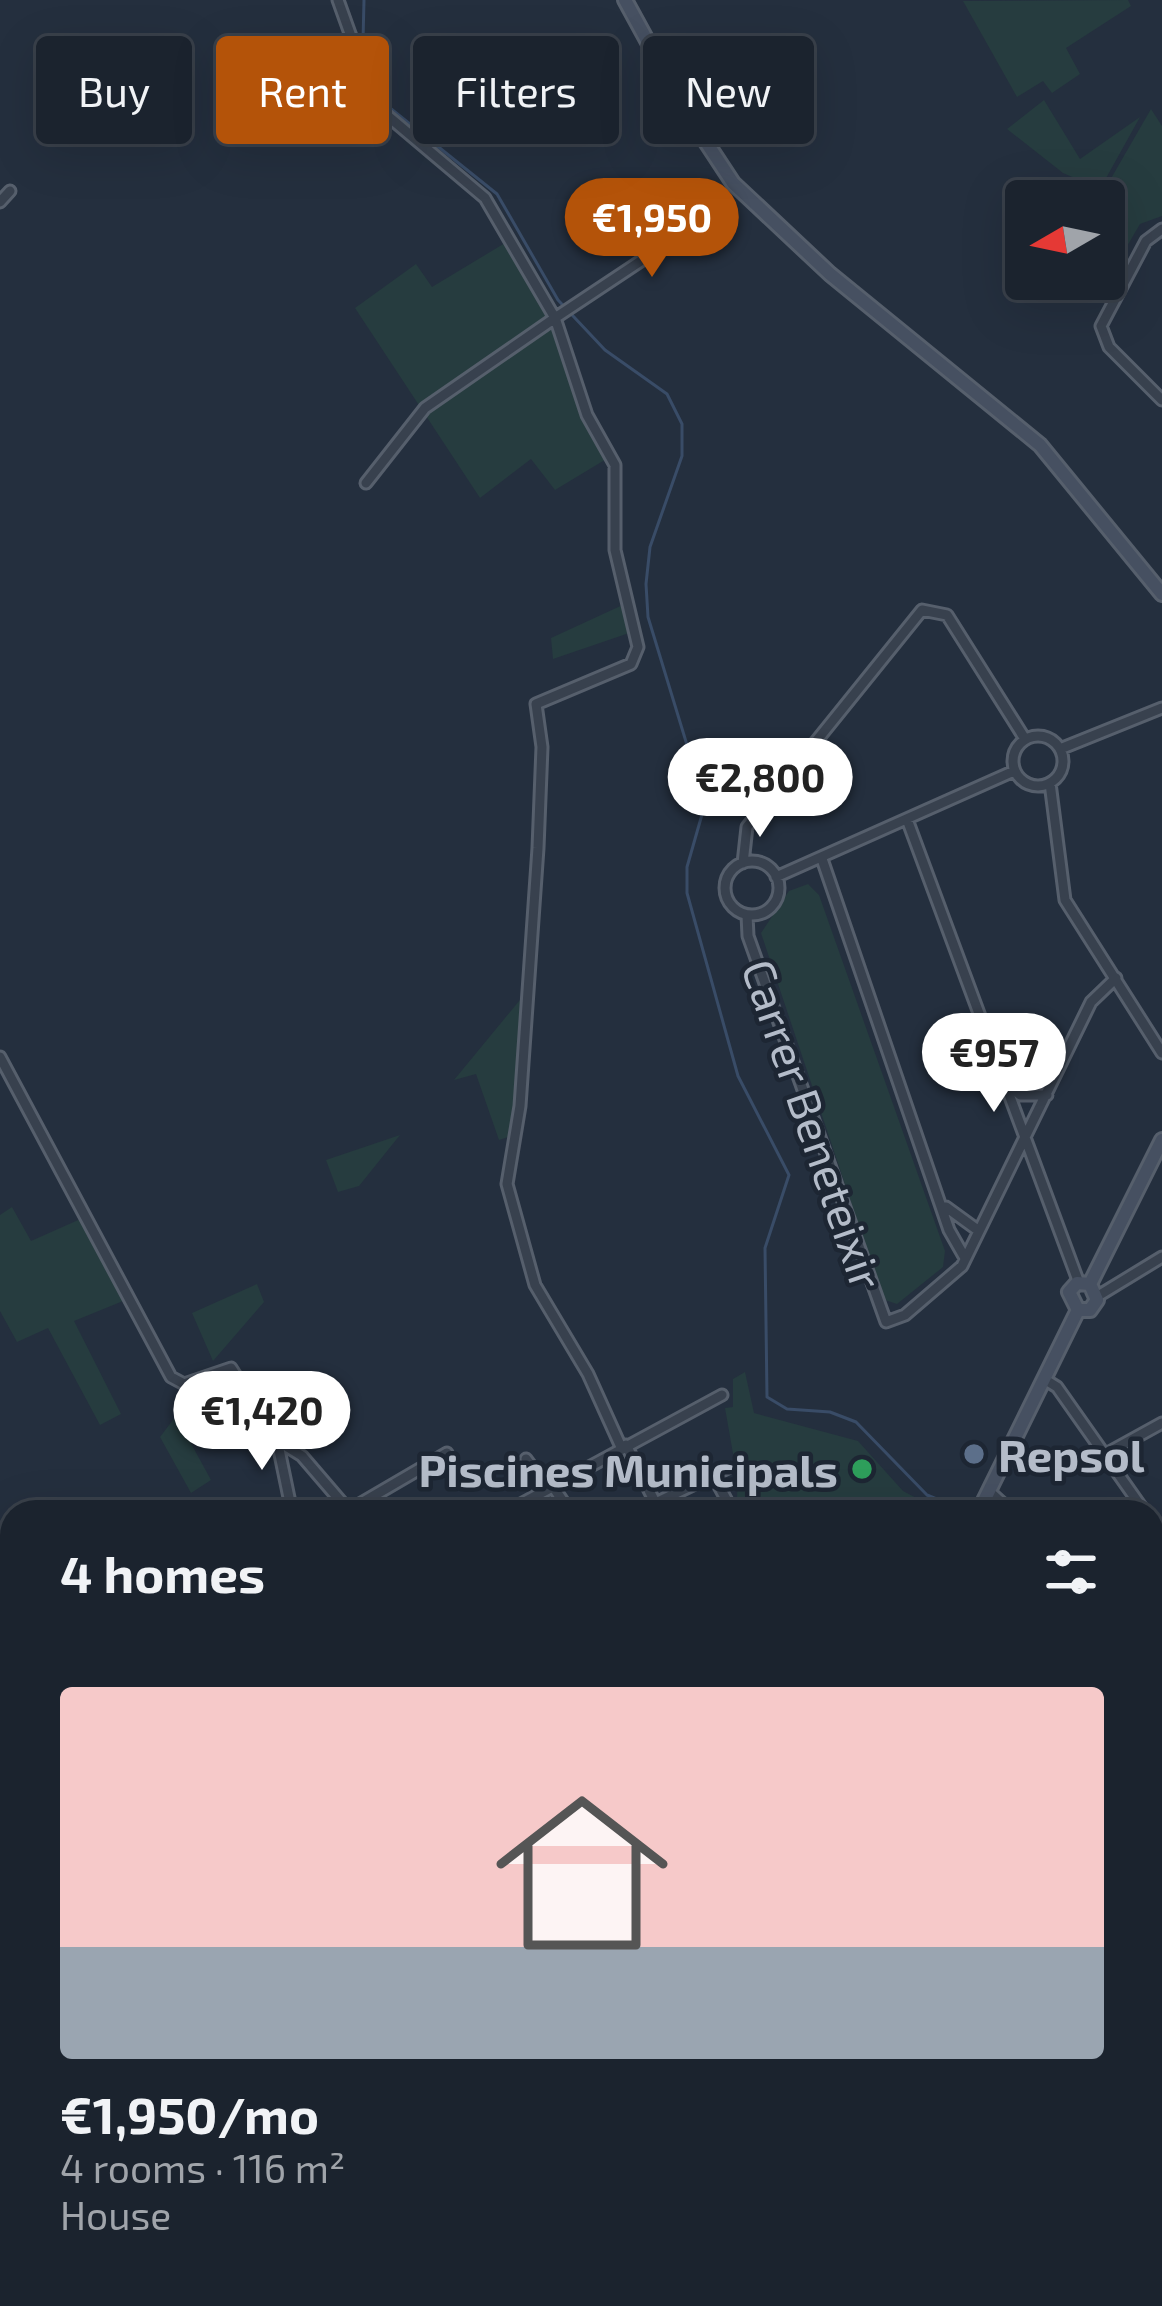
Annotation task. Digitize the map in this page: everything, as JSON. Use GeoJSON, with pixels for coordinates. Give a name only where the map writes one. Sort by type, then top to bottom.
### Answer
{"type":"FeatureCollection","features":[{"type":"Feature","properties":{"kind":"street"},"geometry":{"type":"LineString","coordinates":[[338,0],[376,106],[485,198],[559,316],[587,415],[615,465],[615,550],[638,647],[631,664],[536,704],[541,767],[508,1196],[535,1285],[657,1500]]}},
{"type":"Feature","properties":{"kind":"street"},"geometry":{"type":"LineString","coordinates":[[625,0],[685,110],[734,183],[830,274],[1040,445],[1162,594]]}},
{"type":"Feature","properties":{"kind":"street"},"geometry":{"type":"LineString","coordinates":[[0,202],[10,191]]}},
{"type":"Feature","properties":{"kind":"street"},"geometry":{"type":"LineString","coordinates":[[366,483],[424,408],[707,217]]}},
{"type":"Feature","properties":{"kind":"street"},"geometry":{"type":"LineString","coordinates":[[1162,229],[1146,241],[1102,316],[1109,347],[1162,400]]}},
{"type":"Feature","properties":{"kind":"street"},"geometry":{"type":"LineString","coordinates":[[1143,571],[1162,608]]}},
{"type":"Feature","properties":{"kind":"street"},"geometry":{"type":"LineString","coordinates":[[743,862],[766,865],[776,877],[778,893],[770,908],[747,914],[733,908],[726,894],[727,878],[743,862],[747,827],[904,626],[922,610],[946,615],[1025,739]]}},
{"type":"Feature","properties":{"kind":"street"},"geometry":{"type":"LineString","coordinates":[[1060,749],[1156,708],[1162,698]]}},
{"type":"Feature","properties":{"kind":"street"},"geometry":{"type":"LineString","coordinates":[[1014,771],[1014,752],[1025,739],[1048,738],[1060,749],[1062,768],[1050,784],[1065,900],[1160,1045]]}},
{"type":"Feature","properties":{"kind":"street"},"geometry":{"type":"LineString","coordinates":[[1014,771],[1033,786],[1050,784]]}},
{"type":"Feature","properties":{"kind":"street"},"geometry":{"type":"LineString","coordinates":[[776,877],[1014,771]]}},
{"type":"Feature","properties":{"kind":"street"},"geometry":{"type":"LineString","coordinates":[[908,822],[1025,1139],[1089,1288],[1091,1309],[1078,1310]]}},
{"type":"Feature","properties":{"kind":"street"},"geometry":{"type":"LineString","coordinates":[[822,860],[937,1192],[965,1258]]}},
{"type":"Feature","properties":{"kind":"street","name":"Carrer Beneteixir"},"geometry":{"type":"LineString","coordinates":[[747,914],[748,936],[880,1315],[886,1322],[895,1322],[946,1284],[965,1258]]}},
{"type":"Feature","properties":{"kind":"street"},"geometry":{"type":"LineString","coordinates":[[965,1258],[1091,1002],[1117,978]]}},
{"type":"Feature","properties":{"kind":"street"},"geometry":{"type":"LineString","coordinates":[[0,1057],[171,1377],[184,1384],[231,1368],[277,1441],[289,1500]]}},
{"type":"Feature","properties":{"kind":"street"},"geometry":{"type":"LineString","coordinates":[[1004,1078],[1019,1095],[1047,1095]]}},
{"type":"Feature","properties":{"kind":"street"},"geometry":{"type":"LineString","coordinates":[[1004,1078],[1034,1120]]}},
{"type":"Feature","properties":{"kind":"street"},"geometry":{"type":"LineString","coordinates":[[1089,1288],[1162,1140]]}},
{"type":"Feature","properties":{"kind":"street"},"geometry":{"type":"LineString","coordinates":[[937,1192],[950,1215],[979,1231]]}},
{"type":"Feature","properties":{"kind":"street"},"geometry":{"type":"LineString","coordinates":[[1078,1310],[1069,1298],[1162,1257]]}},
{"type":"Feature","properties":{"kind":"street"},"geometry":{"type":"LineString","coordinates":[[984,1500],[1078,1310]]}},
{"type":"Feature","properties":{"kind":"street"},"geometry":{"type":"LineString","coordinates":[[1044,1379],[1057,1387],[1137,1500]]}},
{"type":"Feature","properties":{"kind":"street"},"geometry":{"type":"LineString","coordinates":[[532,1500],[722,1395]]}},
{"type":"Feature","properties":{"kind":"street"},"geometry":{"type":"LineString","coordinates":[[1104,1454],[1162,1424]]}},
{"type":"Feature","properties":{"kind":"street"},"geometry":{"type":"LineString","coordinates":[[277,1441],[302,1456],[339,1500]]}},
{"type":"Feature","properties":{"kind":"street"},"geometry":{"type":"LineString","coordinates":[[369,1500],[447,1454]]}},
{"type":"Feature","properties":{"kind":"street"},"geometry":{"type":"LineString","coordinates":[[526,1459],[560,1500]]}},
{"type":"Feature","properties":{"kind":"street"},"geometry":{"type":"LineString","coordinates":[[660,1500],[728,1468]]}},
{"type":"Feature","properties":{"kind":"street"},"geometry":{"type":"LineString","coordinates":[[713,1475],[727,1500]]}},
{"type":"Feature","properties":{"kind":"street"},"geometry":{"type":"LineString","coordinates":[[989,1491],[999,1500]]}},
{"type":"Feature","properties":{"kind":"green space"},"geometry":{"type":"Polygon","coordinates":[[[1128,0],[1131,6],[1066,48],[1080,74],[1052,93],[1043,81],[1017,97],[963,1],[1128,0]]]}},
{"type":"Feature","properties":{"kind":"green space"},"geometry":{"type":"Polygon","coordinates":[[[1044,100],[1080,159],[1140,117],[1105,180],[1079,180],[1063,173],[1007,129],[1044,100]]]}},
{"type":"Feature","properties":{"kind":"green space"},"geometry":{"type":"Polygon","coordinates":[[[1151,109],[1162,126],[1162,216],[1140,224],[1125,250],[1125,180],[1110,180],[1151,109]]]}},
{"type":"Feature","properties":{"kind":"green space"},"geometry":{"type":"Polygon","coordinates":[[[505,243],[553,329],[588,425],[608,458],[555,490],[531,459],[480,498],[355,308],[416,264],[432,287],[505,243]]]}},
{"type":"Feature","properties":{"kind":"green space"},"geometry":{"type":"Polygon","coordinates":[[[627,603],[632,632],[553,659],[551,638],[627,603]]]}},
{"type":"Feature","properties":{"kind":"green space"},"geometry":{"type":"Polygon","coordinates":[[[808,884],[819,895],[945,1251],[943,1267],[897,1304],[885,1300],[879,1286],[761,933],[789,891],[808,884]]]}},
{"type":"Feature","properties":{"kind":"green space"},"geometry":{"type":"Polygon","coordinates":[[[524,995],[517,1105],[508,1137],[499,1140],[476,1074],[454,1080],[524,995]]]}},
{"type":"Feature","properties":{"kind":"green space"},"geometry":{"type":"Polygon","coordinates":[[[400,1135],[359,1186],[338,1192],[326,1160],[400,1135]]]}},
{"type":"Feature","properties":{"kind":"green space"},"geometry":{"type":"Polygon","coordinates":[[[12,1207],[31,1241],[85,1217],[128,1299],[74,1321],[121,1414],[100,1425],[48,1328],[17,1342],[0,1311],[0,1215],[12,1207]]]}},
{"type":"Feature","properties":{"kind":"green space"},"geometry":{"type":"Polygon","coordinates":[[[257,1284],[264,1302],[213,1361],[192,1313],[257,1284]]]}},
{"type":"Feature","properties":{"kind":"green space"},"geometry":{"type":"Polygon","coordinates":[[[745,1372],[754,1413],[858,1441],[903,1491],[920,1500],[737,1500],[725,1408],[733,1407],[733,1379],[745,1372]]]}},
{"type":"Feature","properties":{"kind":"green space"},"geometry":{"type":"Polygon","coordinates":[[[176,1416],[211,1480],[191,1493],[160,1437],[176,1416]]]}},
{"type":"Feature","properties":{"kind":"waterway"},"geometry":{"type":"LineString","coordinates":[[364,0],[363,41],[385,104],[497,194],[558,300],[605,350],[667,394],[682,424],[682,456],[650,547],[648,617],[705,804],[687,867],[687,893],[738,1076],[789,1175],[765,1248],[767,1397],[787,1409],[830,1412],[856,1422],[927,1495],[939,1500]]}},
{"type":"Feature","properties":{"kind":"place","name":"Repsol"},"geometry":{"type":"Point","coordinates":[974,1454]}},
{"type":"Feature","properties":{"kind":"place","name":"Piscines Municipals"},"geometry":{"type":"Point","coordinates":[862,1469]}}]}
